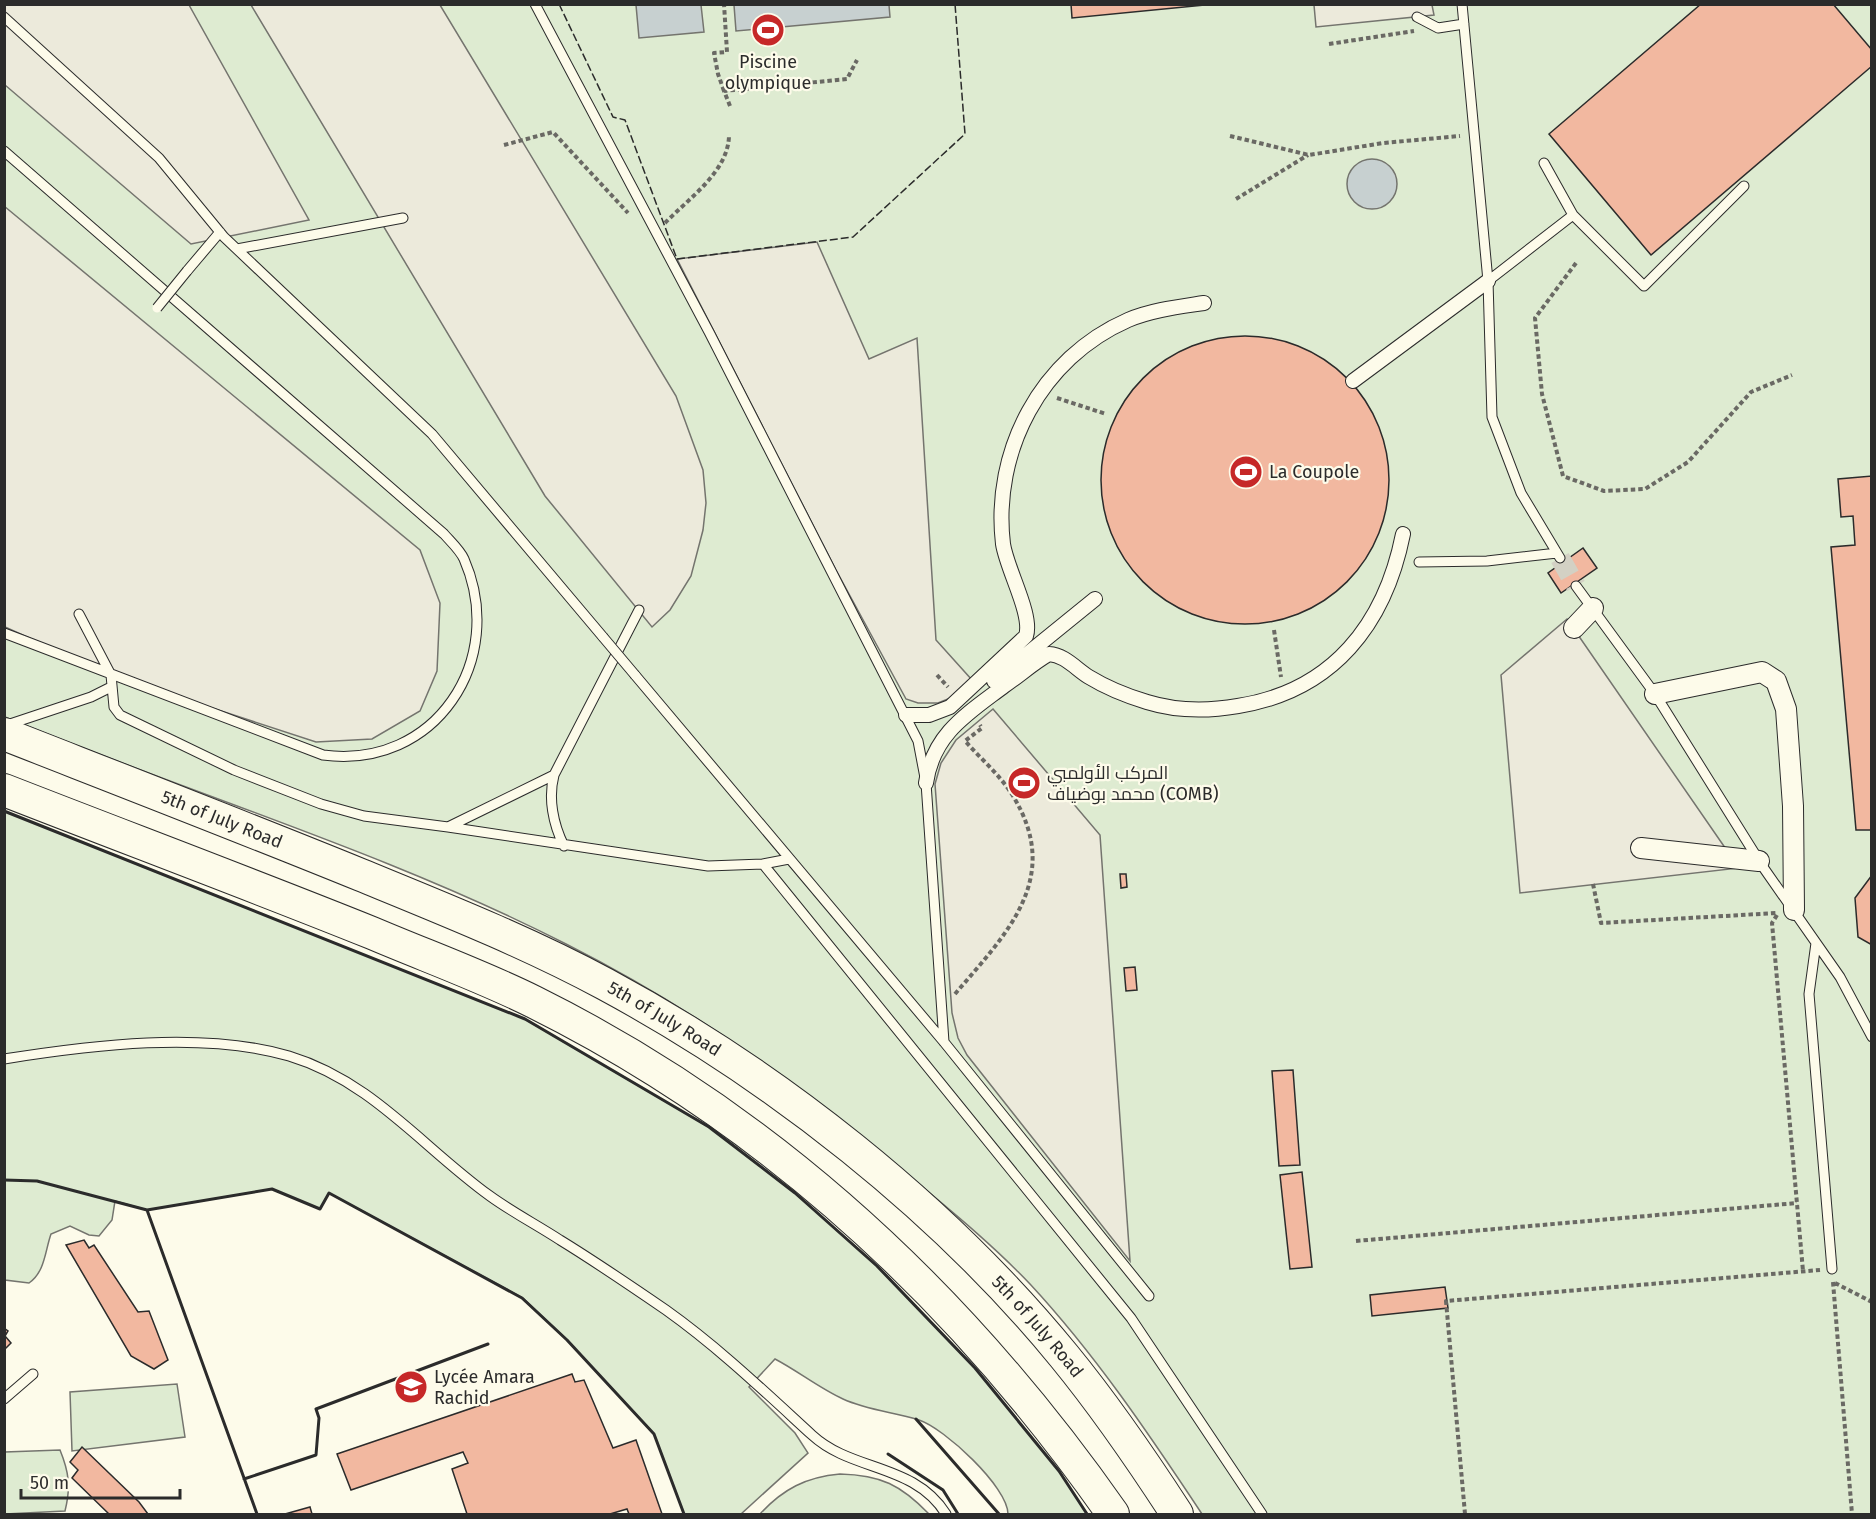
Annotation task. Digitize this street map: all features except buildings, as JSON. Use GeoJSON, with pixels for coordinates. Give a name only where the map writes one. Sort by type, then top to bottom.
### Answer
{"type":"FeatureCollection","features":[{"type":"Feature","properties":{"kind":"highway","name":"5th of July Road"},"geometry":{"type":"LineString","coordinates":[[4,734],[306,852],[531,947],[607,985],[742,1066],[827,1130],[891,1183],[956,1241],[996,1282],[1062,1354],[1133,1446],[1177,1515]]}},
{"type":"Feature","properties":{"kind":"highway"},"geometry":{"type":"LineString","coordinates":[[4,790],[258,888],[499,986],[616,1046],[708,1103],[832,1198],[913,1274],[1021,1393],[1070,1452],[1113,1515]]}},
{"type":"Feature","properties":{"kind":"street"},"geometry":{"type":"LineString","coordinates":[[1353,381],[1488,281]]}},
{"type":"Feature","properties":{"kind":"street"},"geometry":{"type":"LineString","coordinates":[[926,783],[928,769],[939,742],[994,681],[1023,642],[1028,630],[1004,546],[1001,506],[1007,466],[1019,428],[1039,393],[1064,363],[1103,334],[1128,320],[1166,308],[1204,303]]}},
{"type":"Feature","properties":{"kind":"street"},"geometry":{"type":"LineString","coordinates":[[906,715],[929,715],[950,707],[994,681],[1049,654],[1062,658],[1089,677],[1119,692],[1184,709],[1218,709],[1284,695],[1315,679],[1342,657],[1365,631],[1383,601],[1396,568],[1403,534]]}},
{"type":"Feature","properties":{"kind":"street"},"geometry":{"type":"LineString","coordinates":[[994,681],[1095,599]]}},
{"type":"Feature","properties":{"kind":"street"},"geometry":{"type":"LineString","coordinates":[[1574,628],[1593,608]]}},
{"type":"Feature","properties":{"kind":"street"},"geometry":{"type":"LineString","coordinates":[[1655,694],[1762,672],[1776,681],[1786,709],[1792,795],[1786,907]]}},
{"type":"Feature","properties":{"kind":"street"},"geometry":{"type":"LineString","coordinates":[[1641,848],[1759,861]]}},
{"type":"Feature","properties":{"kind":"lane"},"geometry":{"type":"LineString","coordinates":[[535,4],[918,741],[926,783],[944,1042]]}},
{"type":"Feature","properties":{"kind":"lane"},"geometry":{"type":"LineString","coordinates":[[1419,562],[1487,561],[1558,556],[1521,493],[1492,417],[1488,281],[1462,4]]}},
{"type":"Feature","properties":{"kind":"lane"},"geometry":{"type":"LineString","coordinates":[[4,17],[159,158],[220,232],[432,434],[944,1042],[1149,1296]]}},
{"type":"Feature","properties":{"kind":"lane"},"geometry":{"type":"LineString","coordinates":[[1417,17],[1438,28],[1464,24]]}},
{"type":"Feature","properties":{"kind":"lane"},"geometry":{"type":"LineString","coordinates":[[4,151],[444,534],[463,557],[472,584],[475,643],[457,691],[445,711],[429,728],[385,752],[360,757],[323,756],[4,633]]}},
{"type":"Feature","properties":{"kind":"lane"},"geometry":{"type":"LineString","coordinates":[[1544,163],[1573,215],[1644,286],[1744,186]]}},
{"type":"Feature","properties":{"kind":"lane"},"geometry":{"type":"LineString","coordinates":[[1488,281],[1573,215]]}},
{"type":"Feature","properties":{"kind":"lane"},"geometry":{"type":"LineString","coordinates":[[237,249],[403,218]]}},
{"type":"Feature","properties":{"kind":"lane"},"geometry":{"type":"LineString","coordinates":[[157,308],[220,232]]}},
{"type":"Feature","properties":{"kind":"lane"},"geometry":{"type":"LineString","coordinates":[[1576,586],[1655,694],[1786,907],[1840,977],[1872,1037]]}},
{"type":"Feature","properties":{"kind":"lane"},"geometry":{"type":"LineString","coordinates":[[564,846],[559,836],[551,798],[554,775],[639,610]]}},
{"type":"Feature","properties":{"kind":"lane"},"geometry":{"type":"LineString","coordinates":[[79,614],[111,675],[114,707],[120,715],[234,770],[321,804],[364,816],[708,867],[763,864],[789,859]]}},
{"type":"Feature","properties":{"kind":"lane"},"geometry":{"type":"LineString","coordinates":[[4,725],[74,703],[111,687]]}},
{"type":"Feature","properties":{"kind":"lane"},"geometry":{"type":"LineString","coordinates":[[448,827],[554,775]]}},
{"type":"Feature","properties":{"kind":"lane"},"geometry":{"type":"LineString","coordinates":[[763,864],[1131,1318],[1262,1515]]}},
{"type":"Feature","properties":{"kind":"lane"},"geometry":{"type":"LineString","coordinates":[[1816,943],[1809,994],[1832,1269]]}},
{"type":"Feature","properties":{"kind":"lane"},"geometry":{"type":"LineString","coordinates":[[4,1059],[115,1047],[185,1043],[267,1051],[329,1071],[393,1113],[491,1197],[598,1265],[698,1334],[731,1360],[815,1438],[916,1483],[940,1504],[946,1515]]}},
{"type":"Feature","properties":{"kind":"lane"},"geometry":{"type":"LineString","coordinates":[[4,1399],[33,1374]]}},
{"type":"Feature","properties":{"kind":"path"},"geometry":{"type":"LineString","coordinates":[[724,4],[727,52],[714,53],[717,74],[730,106]]}},
{"type":"Feature","properties":{"kind":"path"},"geometry":{"type":"LineString","coordinates":[[1329,44],[1438,28]]}},
{"type":"Feature","properties":{"kind":"path"},"geometry":{"type":"LineString","coordinates":[[724,91],[847,79],[857,60]]}},
{"type":"Feature","properties":{"kind":"path"},"geometry":{"type":"LineString","coordinates":[[504,145],[553,132],[629,214]]}},
{"type":"Feature","properties":{"kind":"path"},"geometry":{"type":"LineString","coordinates":[[1236,199],[1309,155],[1383,143],[1476,135]]}},
{"type":"Feature","properties":{"kind":"path"},"geometry":{"type":"LineString","coordinates":[[655,234],[719,167],[727,152],[729,136]]}},
{"type":"Feature","properties":{"kind":"path"},"geometry":{"type":"LineString","coordinates":[[1230,136],[1309,155]]}},
{"type":"Feature","properties":{"kind":"path"},"geometry":{"type":"LineString","coordinates":[[1576,263],[1535,318],[1542,394],[1563,476],[1604,491],[1645,489],[1688,462],[1751,392],[1792,375]]}},
{"type":"Feature","properties":{"kind":"path"},"geometry":{"type":"LineString","coordinates":[[1039,393],[1106,414]]}},
{"type":"Feature","properties":{"kind":"path"},"geometry":{"type":"LineString","coordinates":[[1274,630],[1284,695]]}},
{"type":"Feature","properties":{"kind":"path"},"geometry":{"type":"LineString","coordinates":[[937,675],[959,700]]}},
{"type":"Feature","properties":{"kind":"path"},"geometry":{"type":"LineString","coordinates":[[942,1008],[1010,929],[1024,902],[1031,871],[1030,839],[1021,809],[1004,783],[965,741],[982,728],[969,711]]}},
{"type":"Feature","properties":{"kind":"path"},"geometry":{"type":"LineString","coordinates":[[1593,884],[1601,922],[1786,907]]}},
{"type":"Feature","properties":{"kind":"path"},"geometry":{"type":"LineString","coordinates":[[1786,907],[1772,924],[1803,1271]]}},
{"type":"Feature","properties":{"kind":"path"},"geometry":{"type":"LineString","coordinates":[[1356,1241],[1797,1203]]}},
{"type":"Feature","properties":{"kind":"path"},"geometry":{"type":"LineString","coordinates":[[1465,1515],[1446,1301],[1832,1269],[1852,1515]]}},
{"type":"Feature","properties":{"kind":"path"},"geometry":{"type":"LineString","coordinates":[[1833,1282],[1872,1302]]}},
{"type":"Feature","properties":{"kind":"green space","name":"المركب الأولمبي محمد بوضياف (COMB)"},"geometry":{"type":"Polygon","coordinates":[[[4,5],[1871,5],[1871,1514],[1202,1514],[1099,1366],[1016,1269],[827,1110],[702,1022],[613,969],[498,911],[358,852],[5,717],[4,5]]]}},
{"type":"Feature","properties":{"kind":"green space"},"geometry":{"type":"Polygon","coordinates":[[[4,811],[525,1019],[709,1127],[795,1193],[877,1266],[975,1368],[1059,1471],[1087,1514],[1008,1514],[998,1489],[973,1460],[930,1425],[843,1399],[775,1359],[749,1387],[795,1433],[808,1453],[741,1514],[684,1514],[654,1434],[567,1340],[523,1298],[329,1193],[320,1209],[272,1189],[147,1210],[115,1201],[112,1220],[99,1236],[89,1235],[70,1226],[51,1234],[44,1261],[38,1273],[29,1283],[5,1280],[4,811]]]}},
{"type":"Feature","properties":{"kind":"green space"},"geometry":{"type":"Polygon","coordinates":[[[177,1384],[185,1437],[72,1451],[70,1392],[177,1384]]]}},
{"type":"Feature","properties":{"kind":"green space"},"geometry":{"type":"Polygon","coordinates":[[[60,1450],[68,1480],[65,1511],[5,1514],[5,1452],[60,1450]]]}},
{"type":"Feature","properties":{"kind":"green space"},"geometry":{"type":"Polygon","coordinates":[[[840,1474],[879,1479],[889,1483],[909,1496],[929,1514],[760,1514],[786,1491],[806,1481],[840,1474]]]}},
{"type":"Feature","properties":{"kind":"shaded area"},"geometry":{"type":"Polygon","coordinates":[[[5,5],[189,5],[309,220],[191,244],[5,85],[5,5]]]}},
{"type":"Feature","properties":{"kind":"shaded area"},"geometry":{"type":"Polygon","coordinates":[[[251,5],[440,5],[676,396],[703,470],[706,503],[703,530],[691,576],[670,610],[652,627],[545,496],[251,5]]]}},
{"type":"Feature","properties":{"kind":"shaded area"},"geometry":{"type":"Polygon","coordinates":[[[636,5],[701,5],[704,32],[639,38],[636,5]]]}},
{"type":"Feature","properties":{"kind":"shaded area"},"geometry":{"type":"Polygon","coordinates":[[[734,5],[889,5],[890,17],[736,31],[734,5]]]}},
{"type":"Feature","properties":{"kind":"shaded area"},"geometry":{"type":"Polygon","coordinates":[[[1314,5],[1432,5],[1434,15],[1316,27],[1314,5]]]}},
{"type":"Feature","properties":{"kind":"shaded area"},"geometry":{"type":"Polygon","coordinates":[[[1367,159],[1377,159],[1390,166],[1397,179],[1397,189],[1390,202],[1377,209],[1367,209],[1358,205],[1351,198],[1347,189],[1347,179],[1351,170],[1358,163],[1367,159]]]}},
{"type":"Feature","properties":{"kind":"shaded area"},"geometry":{"type":"Polygon","coordinates":[[[4,206],[420,550],[440,603],[437,671],[420,711],[372,739],[316,742],[111,675],[5,627],[4,206]]]}},
{"type":"Feature","properties":{"kind":"shaded area"},"geometry":{"type":"Polygon","coordinates":[[[817,242],[869,359],[917,338],[936,640],[972,680],[948,699],[938,703],[918,703],[906,699],[836,570],[677,259],[817,242]]]}},
{"type":"Feature","properties":{"kind":"shaded area"},"geometry":{"type":"Polygon","coordinates":[[[1567,619],[1739,868],[1520,893],[1501,675],[1567,619]]]}},
{"type":"Feature","properties":{"kind":"shaded area"},"geometry":{"type":"Polygon","coordinates":[[[993,709],[1100,835],[1130,1261],[967,1055],[958,1038],[952,1013],[935,784],[941,763],[956,740],[993,709]]]}},
{"type":"Feature","properties":{"kind":"tunnel"},"geometry":{"type":"LineString","coordinates":[[1560,558],[1576,586]]}},
{"type":"Feature","properties":{"kind":"fence"},"geometry":{"type":"LineString","coordinates":[[559,4],[613,117],[625,120],[677,259],[853,237],[965,134],[955,4]]}},
{"type":"Feature","properties":{"kind":"wall"},"geometry":{"type":"LineString","coordinates":[[4,811],[525,1019],[709,1127],[795,1193],[877,1266],[975,1368],[1059,1471],[1087,1514]]}},
{"type":"Feature","properties":{"kind":"wall"},"geometry":{"type":"LineString","coordinates":[[4,1180],[37,1181],[147,1210]]}},
{"type":"Feature","properties":{"kind":"wall"},"geometry":{"type":"LineString","coordinates":[[257,1514],[147,1210],[272,1189],[320,1209],[329,1193],[522,1298],[567,1340],[654,1434],[684,1514]]}},
{"type":"Feature","properties":{"kind":"wall"},"geometry":{"type":"LineString","coordinates":[[244,1479],[316,1455],[319,1418],[316,1409],[488,1344]]}},
{"type":"Feature","properties":{"kind":"wall"},"geometry":{"type":"LineString","coordinates":[[916,1419],[999,1514]]}},
{"type":"Feature","properties":{"kind":"wall"},"geometry":{"type":"LineString","coordinates":[[888,1454],[943,1490],[958,1514]]}},
{"type":"Feature","properties":{"kind":"place","name":"Piscine olympique"},"geometry":{"type":"Point","coordinates":[768,30]}},
{"type":"Feature","properties":{"kind":"place","name":"La Coupole"},"geometry":{"type":"Point","coordinates":[1246,472]}},
{"type":"Feature","properties":{"kind":"place","name":"المركب الأولمبي محمد بوضياف (COMB)"},"geometry":{"type":"Point","coordinates":[1024,783]}},
{"type":"Feature","properties":{"kind":"place","name":"Lycée Amara Rachid"},"geometry":{"type":"Point","coordinates":[411,1387]}}]}
